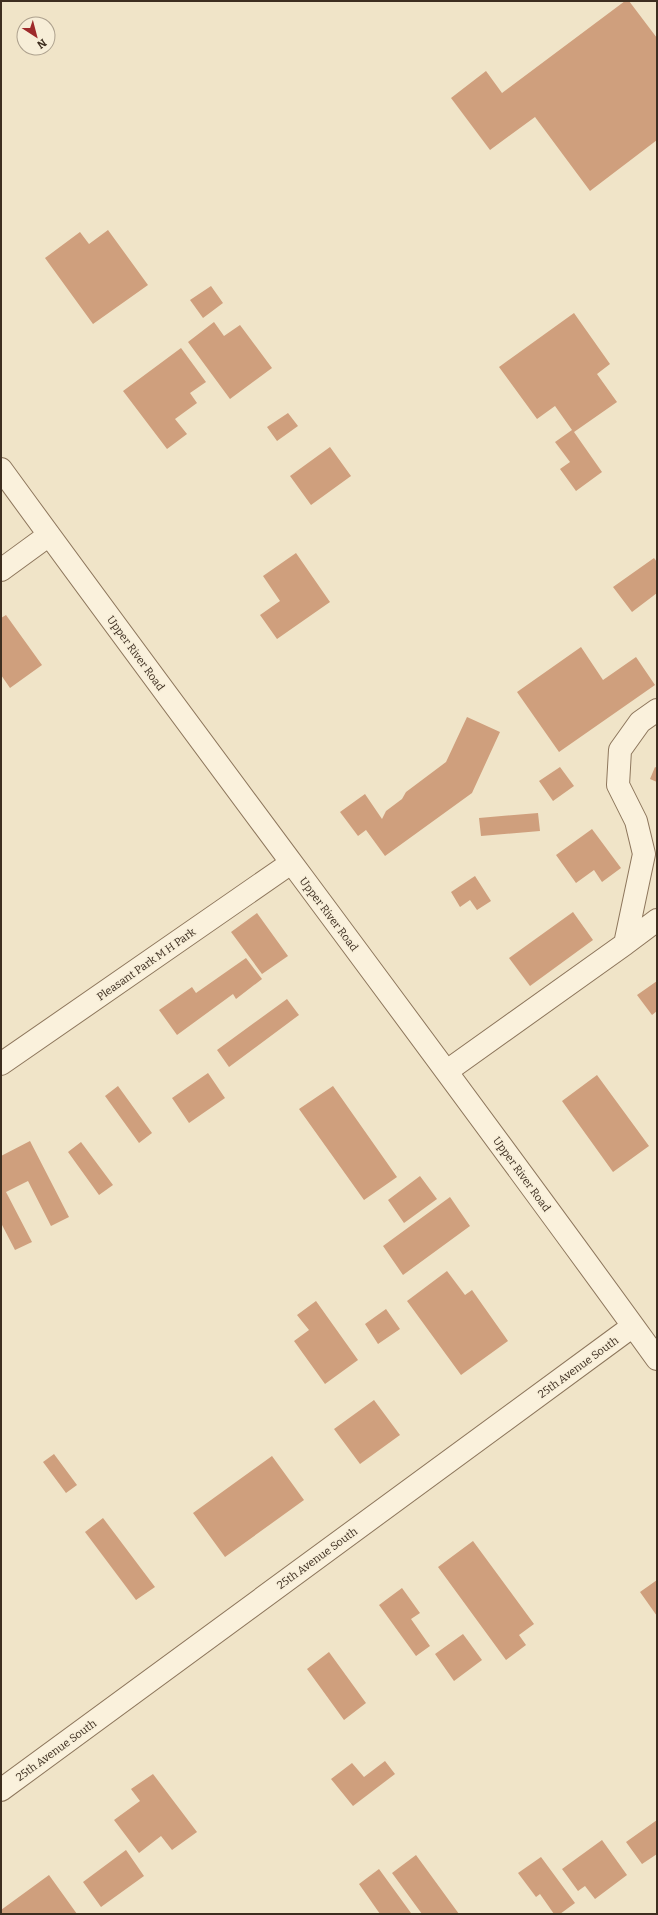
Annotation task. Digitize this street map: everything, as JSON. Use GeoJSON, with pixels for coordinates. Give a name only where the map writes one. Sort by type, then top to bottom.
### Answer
{"type":"FeatureCollection","features":[{"type":"Feature","properties":{"kind":"street","name":"Upper River Road"},"geometry":{"type":"LineString","coordinates":[[1,469],[291,863],[447,1071],[657,1359]]}},
{"type":"Feature","properties":{"kind":"street"},"geometry":{"type":"LineString","coordinates":[[1,570],[49,535]]}},
{"type":"Feature","properties":{"kind":"street"},"geometry":{"type":"LineString","coordinates":[[625,944],[644,854],[636,821],[618,785],[620,750],[640,722],[657,710]]}},
{"type":"Feature","properties":{"kind":"street","name":"Pleasant Park M H Park"},"geometry":{"type":"LineString","coordinates":[[1,1064],[291,863]]}},
{"type":"Feature","properties":{"kind":"street"},"geometry":{"type":"LineString","coordinates":[[447,1071],[657,920]]}},
{"type":"Feature","properties":{"kind":"street","name":"25th Avenue South"},"geometry":{"type":"LineString","coordinates":[[1,1790],[633,1326]]}},
{"type":"Feature","properties":{"kind":"building"},"geometry":{"type":"Polygon","coordinates":[[[625,1],[629,1],[657,38],[657,140],[590,191],[535,117],[490,150],[451,98],[486,71],[502,93],[625,1]]]}},
{"type":"Feature","properties":{"kind":"building"},"geometry":{"type":"Polygon","coordinates":[[[108,230],[148,285],[93,324],[45,258],[80,232],[89,244],[108,230]]]}},
{"type":"Feature","properties":{"kind":"building"},"geometry":{"type":"Polygon","coordinates":[[[211,286],[223,303],[203,318],[190,300],[211,286]]]}},
{"type":"Feature","properties":{"kind":"building"},"geometry":{"type":"Polygon","coordinates":[[[574,313],[610,364],[597,374],[617,402],[574,432],[602,472],[576,491],[560,469],[570,462],[555,442],[572,430],[555,406],[537,419],[499,367],[574,313]]]}},
{"type":"Feature","properties":{"kind":"building"},"geometry":{"type":"Polygon","coordinates":[[[214,322],[224,336],[240,325],[272,368],[230,399],[188,342],[214,322]]]}},
{"type":"Feature","properties":{"kind":"building"},"geometry":{"type":"Polygon","coordinates":[[[181,348],[206,382],[190,393],[197,403],[175,419],[187,434],[167,449],[123,391],[181,348]]]}},
{"type":"Feature","properties":{"kind":"building"},"geometry":{"type":"Polygon","coordinates":[[[288,413],[298,426],[277,441],[267,427],[288,413]]]}},
{"type":"Feature","properties":{"kind":"building"},"geometry":{"type":"Polygon","coordinates":[[[330,447],[351,476],[311,505],[290,476],[330,447]]]}},
{"type":"Feature","properties":{"kind":"building"},"geometry":{"type":"Polygon","coordinates":[[[296,553],[330,602],[277,639],[260,615],[280,601],[263,576],[296,553]]]}},
{"type":"Feature","properties":{"kind":"building"},"geometry":{"type":"Polygon","coordinates":[[[654,558],[657,562],[657,593],[632,612],[613,587],[654,558]]]}},
{"type":"Feature","properties":{"kind":"building"},"geometry":{"type":"Polygon","coordinates":[[[6,615],[42,665],[10,688],[1,675],[1,618],[6,615]]]}},
{"type":"Feature","properties":{"kind":"building"},"geometry":{"type":"Polygon","coordinates":[[[581,647],[603,680],[636,657],[655,685],[559,752],[517,692],[581,647]]]}},
{"type":"Feature","properties":{"kind":"building"},"geometry":{"type":"Polygon","coordinates":[[[467,717],[500,732],[472,793],[385,856],[366,830],[358,836],[340,812],[365,794],[382,819],[386,811],[402,799],[406,792],[446,762],[467,717]]]}},
{"type":"Feature","properties":{"kind":"building"},"geometry":{"type":"Polygon","coordinates":[[[560,767],[574,786],[553,801],[539,781],[560,767]]]}},
{"type":"Feature","properties":{"kind":"building"},"geometry":{"type":"Polygon","coordinates":[[[655,767],[657,768],[657,782],[650,779],[655,767]]]}},
{"type":"Feature","properties":{"kind":"building"},"geometry":{"type":"Polygon","coordinates":[[[538,813],[540,831],[481,836],[479,818],[538,813]]]}},
{"type":"Feature","properties":{"kind":"building"},"geometry":{"type":"Polygon","coordinates":[[[592,829],[621,868],[602,882],[594,870],[576,883],[556,855],[592,829]]]}},
{"type":"Feature","properties":{"kind":"building"},"geometry":{"type":"Polygon","coordinates":[[[475,876],[491,901],[477,910],[470,900],[460,907],[451,892],[475,876]]]}},
{"type":"Feature","properties":{"kind":"building"},"geometry":{"type":"Polygon","coordinates":[[[573,912],[593,940],[530,986],[509,958],[573,912]]]}},
{"type":"Feature","properties":{"kind":"building"},"geometry":{"type":"Polygon","coordinates":[[[257,913],[288,956],[262,974],[231,932],[257,913]]]}},
{"type":"Feature","properties":{"kind":"building"},"geometry":{"type":"Polygon","coordinates":[[[246,958],[262,979],[236,999],[233,994],[177,1035],[159,1010],[192,987],[196,993],[246,958]]]}},
{"type":"Feature","properties":{"kind":"building"},"geometry":{"type":"Polygon","coordinates":[[[657,981],[657,1011],[652,1015],[637,995],[657,981]]]}},
{"type":"Feature","properties":{"kind":"building"},"geometry":{"type":"Polygon","coordinates":[[[287,999],[299,1015],[229,1067],[217,1050],[287,999]]]}},
{"type":"Feature","properties":{"kind":"building"},"geometry":{"type":"Polygon","coordinates":[[[208,1073],[225,1098],[189,1123],[172,1098],[208,1073]]]}},
{"type":"Feature","properties":{"kind":"building"},"geometry":{"type":"Polygon","coordinates":[[[597,1075],[649,1146],[613,1172],[562,1101],[597,1075]]]}},
{"type":"Feature","properties":{"kind":"building"},"geometry":{"type":"Polygon","coordinates":[[[118,1086],[152,1133],[139,1143],[105,1096],[118,1086]]]}},
{"type":"Feature","properties":{"kind":"building"},"geometry":{"type":"Polygon","coordinates":[[[333,1086],[397,1177],[364,1200],[299,1109],[333,1086]]]}},
{"type":"Feature","properties":{"kind":"building"},"geometry":{"type":"Polygon","coordinates":[[[30,1141],[69,1217],[51,1226],[28,1181],[6,1192],[32,1242],[15,1250],[1,1223],[1,1156],[30,1141]]]}},
{"type":"Feature","properties":{"kind":"building"},"geometry":{"type":"Polygon","coordinates":[[[81,1142],[113,1185],[99,1195],[68,1152],[81,1142]]]}},
{"type":"Feature","properties":{"kind":"building"},"geometry":{"type":"Polygon","coordinates":[[[420,1176],[437,1199],[404,1223],[388,1200],[420,1176]]]}},
{"type":"Feature","properties":{"kind":"building"},"geometry":{"type":"Polygon","coordinates":[[[450,1197],[470,1226],[403,1275],[383,1246],[450,1197]]]}},
{"type":"Feature","properties":{"kind":"building"},"geometry":{"type":"Polygon","coordinates":[[[447,1271],[465,1295],[472,1290],[508,1341],[461,1375],[407,1301],[447,1271]]]}},
{"type":"Feature","properties":{"kind":"building"},"geometry":{"type":"Polygon","coordinates":[[[316,1301],[358,1360],[325,1384],[294,1341],[309,1330],[297,1315],[316,1301]]]}},
{"type":"Feature","properties":{"kind":"building"},"geometry":{"type":"Polygon","coordinates":[[[386,1309],[400,1329],[378,1344],[365,1324],[386,1309]]]}},
{"type":"Feature","properties":{"kind":"building"},"geometry":{"type":"Polygon","coordinates":[[[374,1400],[400,1435],[360,1464],[334,1429],[374,1400]]]}},
{"type":"Feature","properties":{"kind":"building"},"geometry":{"type":"Polygon","coordinates":[[[54,1454],[77,1485],[66,1493],[43,1462],[54,1454]]]}},
{"type":"Feature","properties":{"kind":"building"},"geometry":{"type":"Polygon","coordinates":[[[272,1456],[304,1500],[225,1557],[193,1513],[272,1456]]]}},
{"type":"Feature","properties":{"kind":"building"},"geometry":{"type":"Polygon","coordinates":[[[103,1518],[155,1587],[136,1600],[85,1532],[103,1518]]]}},
{"type":"Feature","properties":{"kind":"building"},"geometry":{"type":"Polygon","coordinates":[[[473,1541],[534,1624],[519,1635],[526,1645],[506,1660],[438,1567],[473,1541]]]}},
{"type":"Feature","properties":{"kind":"building"},"geometry":{"type":"Polygon","coordinates":[[[657,1580],[657,1616],[640,1592],[657,1580]]]}},
{"type":"Feature","properties":{"kind":"building"},"geometry":{"type":"Polygon","coordinates":[[[402,1588],[420,1613],[411,1619],[430,1646],[416,1656],[379,1605],[402,1588]]]}},
{"type":"Feature","properties":{"kind":"building"},"geometry":{"type":"Polygon","coordinates":[[[463,1634],[482,1660],[454,1681],[435,1654],[463,1634]]]}},
{"type":"Feature","properties":{"kind":"building"},"geometry":{"type":"Polygon","coordinates":[[[329,1652],[366,1703],[344,1720],[307,1669],[329,1652]]]}},
{"type":"Feature","properties":{"kind":"building"},"geometry":{"type":"Polygon","coordinates":[[[385,1761],[395,1774],[353,1806],[331,1779],[352,1763],[364,1777],[385,1761]]]}},
{"type":"Feature","properties":{"kind":"building"},"geometry":{"type":"Polygon","coordinates":[[[153,1774],[197,1832],[172,1850],[161,1836],[139,1853],[114,1820],[140,1801],[131,1789],[153,1774]]]}},
{"type":"Feature","properties":{"kind":"building"},"geometry":{"type":"Polygon","coordinates":[[[657,1820],[657,1854],[642,1864],[626,1842],[657,1820]]]}},
{"type":"Feature","properties":{"kind":"building"},"geometry":{"type":"Polygon","coordinates":[[[602,1840],[627,1875],[595,1899],[585,1886],[578,1891],[562,1869],[602,1840]]]}},
{"type":"Feature","properties":{"kind":"building"},"geometry":{"type":"Polygon","coordinates":[[[126,1850],[144,1876],[101,1907],[83,1882],[126,1850]]]}},
{"type":"Feature","properties":{"kind":"building"},"geometry":{"type":"Polygon","coordinates":[[[416,1855],[459,1914],[422,1914],[392,1873],[416,1855]]]}},
{"type":"Feature","properties":{"kind":"building"},"geometry":{"type":"Polygon","coordinates":[[[541,1857],[575,1903],[560,1914],[554,1914],[540,1894],[536,1897],[518,1873],[541,1857]]]}},
{"type":"Feature","properties":{"kind":"building"},"geometry":{"type":"Polygon","coordinates":[[[379,1869],[411,1913],[380,1914],[359,1884],[379,1869]]]}},
{"type":"Feature","properties":{"kind":"building"},"geometry":{"type":"Polygon","coordinates":[[[49,1875],[77,1914],[1,1914],[1,1910],[49,1875]]]}}]}
